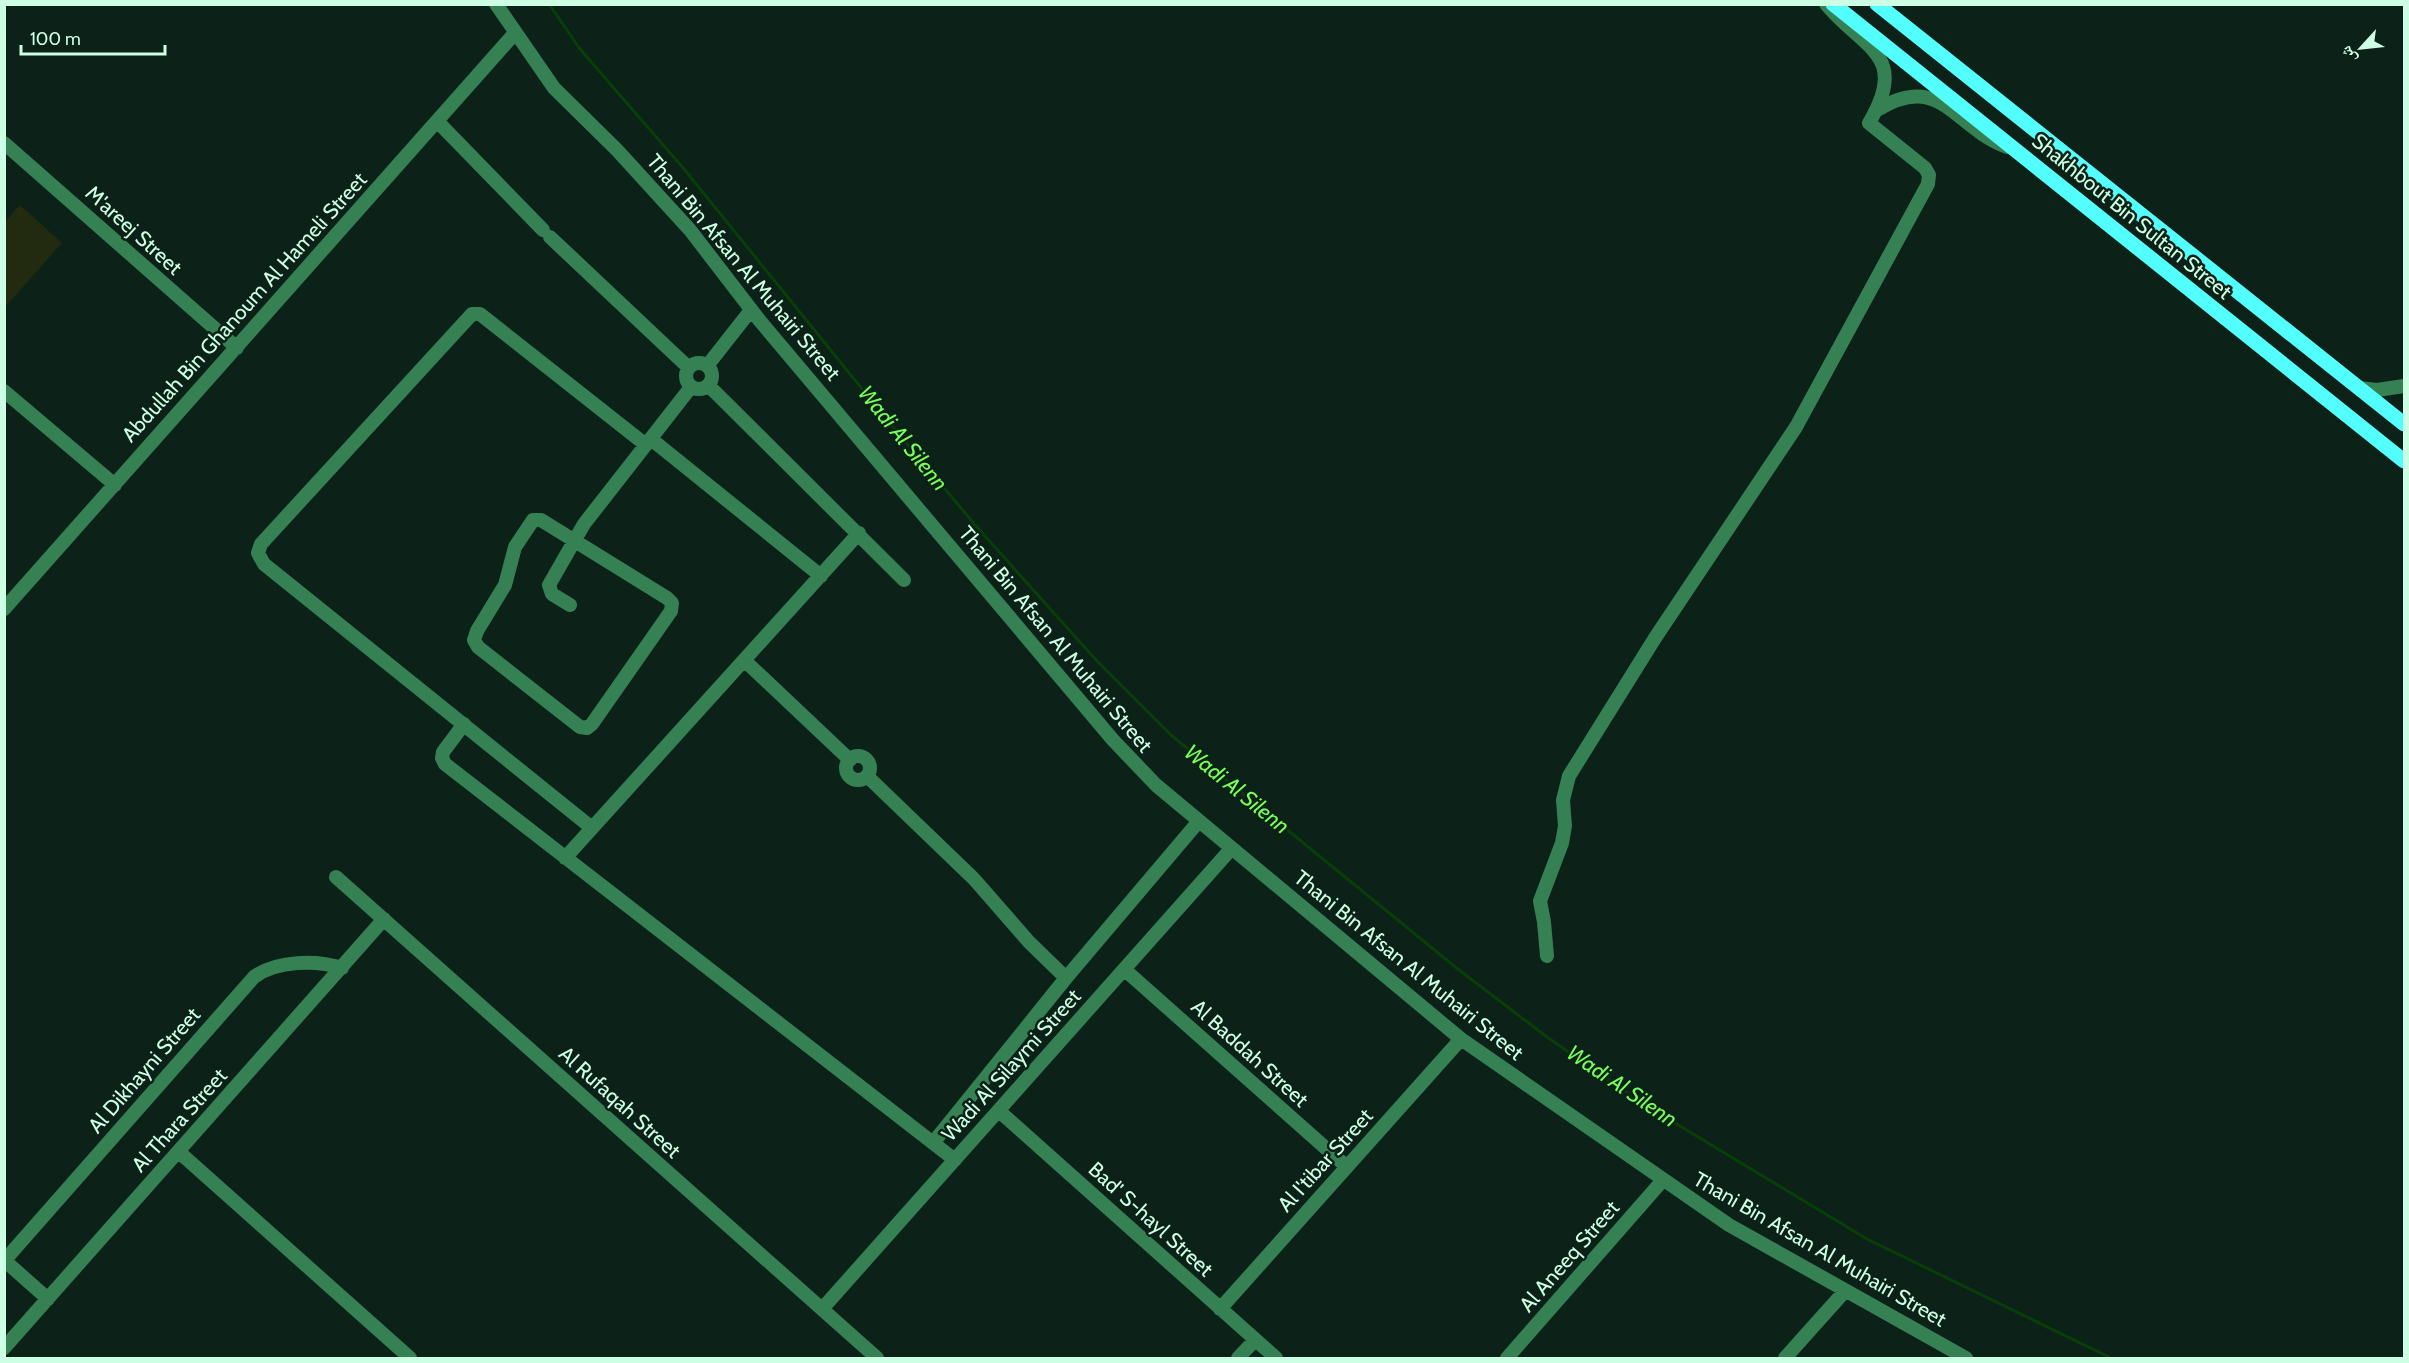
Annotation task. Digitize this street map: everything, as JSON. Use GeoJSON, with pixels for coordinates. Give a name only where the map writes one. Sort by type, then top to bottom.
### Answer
{"type":"FeatureCollection","features":[{"type":"Feature","properties":{"kind":"main road","name":"Shakhbout Bin Sultan Street"},"geometry":{"type":"LineString","coordinates":[[1833,4],[2404,461]]}},
{"type":"Feature","properties":{"kind":"main road","name":"Shakhbout Bin Sultan Street"},"geometry":{"type":"LineString","coordinates":[[1876,4],[2404,424]]}},
{"type":"Feature","properties":{"kind":"street","name":"Thani Bin Afsan Al Muhairi Street"},"geometry":{"type":"LineString","coordinates":[[496,4],[554,88],[617,150],[690,230],[751,310],[1127,756],[1156,785],[1461,1039],[1749,1237],[1966,1359]]}},
{"type":"Feature","properties":{"kind":"street"},"geometry":{"type":"LineString","coordinates":[[1547,956],[1540,901],[1558,859],[1562,843],[1565,826],[1563,800],[1569,776],[1655,638],[1796,427],[1928,184],[1929,175],[1925,168],[1869,123],[1877,110],[1884,83],[1883,64],[1874,48],[1826,4]]}},
{"type":"Feature","properties":{"kind":"street","name":"Abdullah Bin Ghanoum Al Hameli Street"},"geometry":{"type":"LineString","coordinates":[[4,609],[515,33]]}},
{"type":"Feature","properties":{"kind":"street"},"geometry":{"type":"LineString","coordinates":[[1877,110],[1900,99],[1925,96],[1944,105],[1987,138],[2015,150]]}},
{"type":"Feature","properties":{"kind":"street"},"geometry":{"type":"LineString","coordinates":[[437,121],[547,233],[689,368]]}},
{"type":"Feature","properties":{"kind":"street","name":"M'areej Street"},"geometry":{"type":"LineString","coordinates":[[4,143],[237,348]]}},
{"type":"Feature","properties":{"kind":"street"},"geometry":{"type":"LineString","coordinates":[[707,366],[751,310]]}},
{"type":"Feature","properties":{"kind":"street"},"geometry":{"type":"LineString","coordinates":[[592,828],[264,564],[258,553],[261,544],[461,324],[475,313],[480,314],[649,442],[821,576]]}},
{"type":"Feature","properties":{"kind":"street"},"geometry":{"type":"LineString","coordinates":[[699,363],[707,366],[711,374],[708,385],[699,389],[691,387],[686,379],[689,368],[699,363]]}},
{"type":"Feature","properties":{"kind":"street"},"geometry":{"type":"LineString","coordinates":[[708,385],[904,580]]}},
{"type":"Feature","properties":{"kind":"street"},"geometry":{"type":"LineString","coordinates":[[2359,388],[2378,390],[2404,386]]}},
{"type":"Feature","properties":{"kind":"street"},"geometry":{"type":"LineString","coordinates":[[570,605],[552,594],[549,588],[573,540],[691,387]]}},
{"type":"Feature","properties":{"kind":"street"},"geometry":{"type":"LineString","coordinates":[[4,391],[115,485]]}},
{"type":"Feature","properties":{"kind":"street"},"geometry":{"type":"LineString","coordinates":[[541,520],[573,540],[667,598],[672,607],[587,728],[580,727],[570,720],[478,647],[474,640],[477,631],[505,585],[513,554],[530,523],[541,520]]}},
{"type":"Feature","properties":{"kind":"street"},"geometry":{"type":"LineString","coordinates":[[565,858],[859,533]]}},
{"type":"Feature","properties":{"kind":"street"},"geometry":{"type":"LineString","coordinates":[[744,660],[850,760],[858,756],[868,761],[870,769],[867,776],[974,879],[1029,942],[1066,978]]}},
{"type":"Feature","properties":{"kind":"street"},"geometry":{"type":"LineString","coordinates":[[464,724],[443,752],[443,762],[955,1160]]}},
{"type":"Feature","properties":{"kind":"street"},"geometry":{"type":"LineString","coordinates":[[933,1143],[1066,978],[1199,821]]}},
{"type":"Feature","properties":{"kind":"street","name":"Wadi Al Silaymi Street"},"geometry":{"type":"LineString","coordinates":[[822,1309],[1231,849]]}},
{"type":"Feature","properties":{"kind":"street","name":"Al Rufaqah Street"},"geometry":{"type":"LineString","coordinates":[[336,877],[877,1359]]}},
{"type":"Feature","properties":{"kind":"street","name":"Al Thara Street"},"geometry":{"type":"LineString","coordinates":[[4,1350],[384,919]]}},
{"type":"Feature","properties":{"kind":"street","name":"Al Dikhayni Street"},"geometry":{"type":"LineString","coordinates":[[5,1260],[254,977],[267,969],[282,966],[321,963],[342,968]]}},
{"type":"Feature","properties":{"kind":"street","name":"Al Baddah Street"},"geometry":{"type":"LineString","coordinates":[[1125,970],[1347,1167]]}},
{"type":"Feature","properties":{"kind":"street","name":"Al I'tibar Street"},"geometry":{"type":"LineString","coordinates":[[1220,1309],[1461,1039]]}},
{"type":"Feature","properties":{"kind":"street","name":"Bad' S-hayl Street"},"geometry":{"type":"LineString","coordinates":[[999,1111],[1276,1359]]}},
{"type":"Feature","properties":{"kind":"street"},"geometry":{"type":"LineString","coordinates":[[179,1152],[410,1359]]}},
{"type":"Feature","properties":{"kind":"street","name":"Al Aneeq Street"},"geometry":{"type":"LineString","coordinates":[[1507,1359],[1663,1180]]}},
{"type":"Feature","properties":{"kind":"street"},"geometry":{"type":"LineString","coordinates":[[5,1260],[48,1299]]}},
{"type":"Feature","properties":{"kind":"street"},"geometry":{"type":"LineString","coordinates":[[1785,1359],[1845,1291]]}},
{"type":"Feature","properties":{"kind":"street"},"geometry":{"type":"LineString","coordinates":[[1238,1359],[1255,1340]]}},
{"type":"Feature","properties":{"kind":"street"},"geometry":{"type":"LineString","coordinates":[[4,1350],[12,1359]]}},
{"type":"Feature","properties":{"kind":"green space"},"geometry":{"type":"Polygon","coordinates":[[[20,205],[62,243],[5,307],[5,222],[20,205]]]}},
{"type":"Feature","properties":{"kind":"waterway","name":"Wadi Al Silenn"},"geometry":{"type":"LineString","coordinates":[[549,4],[580,49],[684,169],[976,526],[1097,661],[1171,735],[1459,970],[1547,1037],[1642,1103],[1867,1239],[2111,1358]]}}]}
